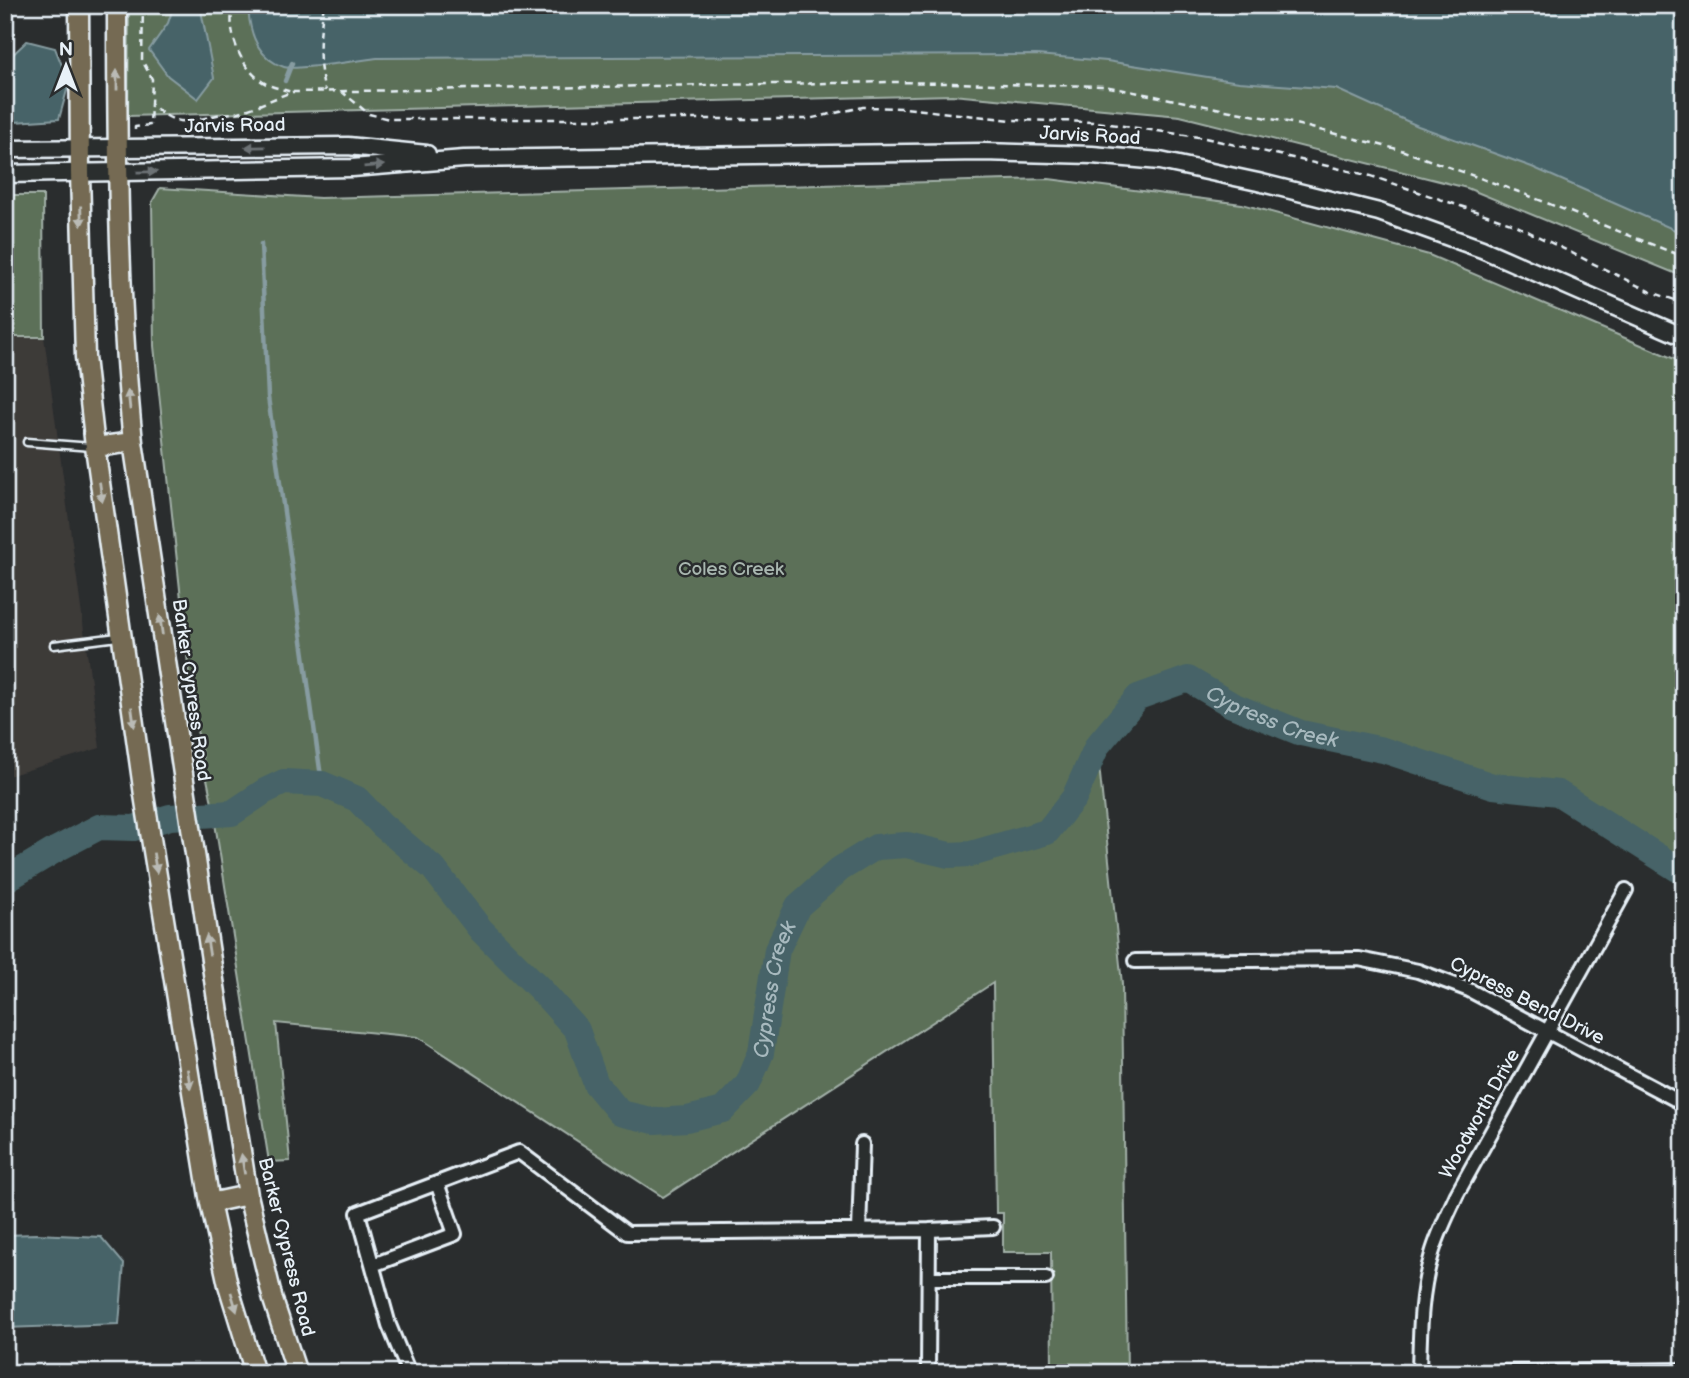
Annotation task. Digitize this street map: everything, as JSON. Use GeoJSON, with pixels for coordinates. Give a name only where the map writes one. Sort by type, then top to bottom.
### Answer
{"type":"FeatureCollection","features":[{"type":"Feature","properties":{"kind":"main road"},"geometry":{"type":"LineString","coordinates":[[79,5],[85,357],[95,447],[144,796],[209,1203],[228,1285],[255,1373]]}},
{"type":"Feature","properties":{"kind":"main road","name":"Barker Cypress Road"},"geometry":{"type":"LineString","coordinates":[[117,5],[117,172],[125,363],[133,442],[248,1195],[273,1300],[297,1373]]}},
{"type":"Feature","properties":{"kind":"main road"},"geometry":{"type":"LineString","coordinates":[[95,447],[133,442]]}},
{"type":"Feature","properties":{"kind":"main road"},"geometry":{"type":"LineString","coordinates":[[209,1203],[248,1195]]}},
{"type":"Feature","properties":{"kind":"street","name":"Jarvis Road"},"geometry":{"type":"LineString","coordinates":[[5,149],[348,146],[464,159]]}},
{"type":"Feature","properties":{"kind":"street","name":"Jarvis Road"},"geometry":{"type":"LineString","coordinates":[[5,174],[352,168],[464,159],[984,152],[1092,155],[1160,161],[1258,181],[1379,212],[1482,249],[1684,337]]}},
{"type":"Feature","properties":{"kind":"street","name":"Woodworth Drive"},"geometry":{"type":"LineString","coordinates":[[1419,1373],[1424,1284],[1438,1236],[1457,1194],[1626,890]]}},
{"type":"Feature","properties":{"kind":"street","name":"Cypress Bend Drive"},"geometry":{"type":"LineString","coordinates":[[1135,961],[1359,959],[1418,971],[1469,989],[1684,1104]]}},
{"type":"Feature","properties":{"kind":"street"},"geometry":{"type":"LineString","coordinates":[[859,1231],[862,1144]]}},
{"type":"Feature","properties":{"kind":"street"},"geometry":{"type":"LineString","coordinates":[[409,1373],[389,1325],[358,1213],[519,1152],[627,1233],[993,1227]]}},
{"type":"Feature","properties":{"kind":"street"},"geometry":{"type":"LineString","coordinates":[[373,1265],[455,1234],[437,1183]]}},
{"type":"Feature","properties":{"kind":"street"},"geometry":{"type":"LineString","coordinates":[[928,1373],[929,1230]]}},
{"type":"Feature","properties":{"kind":"street"},"geometry":{"type":"LineString","coordinates":[[929,1278],[1046,1278]]}},
{"type":"Feature","properties":{"kind":"street"},"geometry":{"type":"LineString","coordinates":[[1452,1373],[1684,1370]]}},
{"type":"Feature","properties":{"kind":"lane"},"geometry":{"type":"LineString","coordinates":[[27,442],[95,447]]}},
{"type":"Feature","properties":{"kind":"lane"},"geometry":{"type":"LineString","coordinates":[[54,645],[121,637]]}},
{"type":"Feature","properties":{"kind":"path"},"geometry":{"type":"LineString","coordinates":[[143,5],[142,60],[152,79],[152,104],[164,116],[182,122],[196,122],[219,114],[238,113],[292,92]]}},
{"type":"Feature","properties":{"kind":"path"},"geometry":{"type":"LineString","coordinates":[[233,5],[231,12],[236,47],[248,69],[263,83],[292,92],[893,82],[1104,86],[1287,122],[1401,150],[1519,192],[1684,257]]}},
{"type":"Feature","properties":{"kind":"path"},"geometry":{"type":"LineString","coordinates":[[324,5],[319,44],[324,91]]}},
{"type":"Feature","properties":{"kind":"shaded area"},"geometry":{"type":"Polygon","coordinates":[[[5,337],[44,337],[100,748],[5,777],[5,337]]]}},
{"type":"Feature","properties":{"kind":"green space"},"geometry":{"type":"Polygon","coordinates":[[[129,5],[1684,5],[1684,277],[1467,188],[1180,116],[952,95],[128,116],[129,5]]]}},
{"type":"Feature","properties":{"kind":"green space","name":"Coles Creek"},"geometry":{"type":"Polygon","coordinates":[[[1049,179],[1242,204],[1429,255],[1684,363],[1684,873],[1558,793],[1493,786],[1383,750],[1301,733],[1232,705],[1188,679],[1138,697],[1097,746],[1122,984],[1127,1373],[1052,1373],[1051,1252],[1003,1252],[1003,1213],[996,1213],[993,983],[663,1197],[418,1037],[276,1023],[290,1161],[269,1162],[211,798],[193,711],[154,346],[152,202],[160,188],[320,198],[1049,179]]]}},
{"type":"Feature","properties":{"kind":"green space"},"geometry":{"type":"Polygon","coordinates":[[[5,195],[43,195],[44,337],[5,337],[5,195]]]}},
{"type":"Feature","properties":{"kind":"water"},"geometry":{"type":"Polygon","coordinates":[[[174,5],[200,5],[214,78],[198,99],[168,76],[149,50],[168,23],[174,5]]]}},
{"type":"Feature","properties":{"kind":"water"},"geometry":{"type":"Polygon","coordinates":[[[248,5],[1684,5],[1684,234],[1532,167],[1418,126],[1336,89],[1239,82],[1107,61],[1037,55],[377,58],[290,68],[274,63],[261,50],[252,34],[248,5]]]}},
{"type":"Feature","properties":{"kind":"water"},"geometry":{"type":"Polygon","coordinates":[[[27,41],[55,48],[69,83],[59,119],[14,122],[5,119],[5,62],[27,41]]]}},
{"type":"Feature","properties":{"kind":"water"},"geometry":{"type":"Polygon","coordinates":[[[5,1235],[101,1237],[124,1264],[119,1324],[5,1328],[5,1235]]]}},
{"type":"Feature","properties":{"kind":"waterway"},"geometry":{"type":"LineString","coordinates":[[285,81],[292,63]]}},
{"type":"Feature","properties":{"kind":"waterway"},"geometry":{"type":"LineString","coordinates":[[261,244],[268,397],[322,784]]}},
{"type":"Feature","properties":{"kind":"waterway","name":"Cypress Creek"},"geometry":{"type":"LineString","coordinates":[[5,880],[99,827],[134,828],[170,817],[232,813],[284,782],[322,784],[357,799],[382,825],[433,868],[481,930],[577,1030],[596,1084],[620,1113],[655,1121],[687,1119],[723,1110],[748,1084],[761,1053],[777,950],[798,906],[840,869],[876,847],[907,845],[949,855],[971,854],[1047,832],[1074,798],[1097,746],[1138,697],[1188,679],[1232,705],[1301,733],[1383,750],[1493,786],[1558,793],[1684,873]]}}]}
